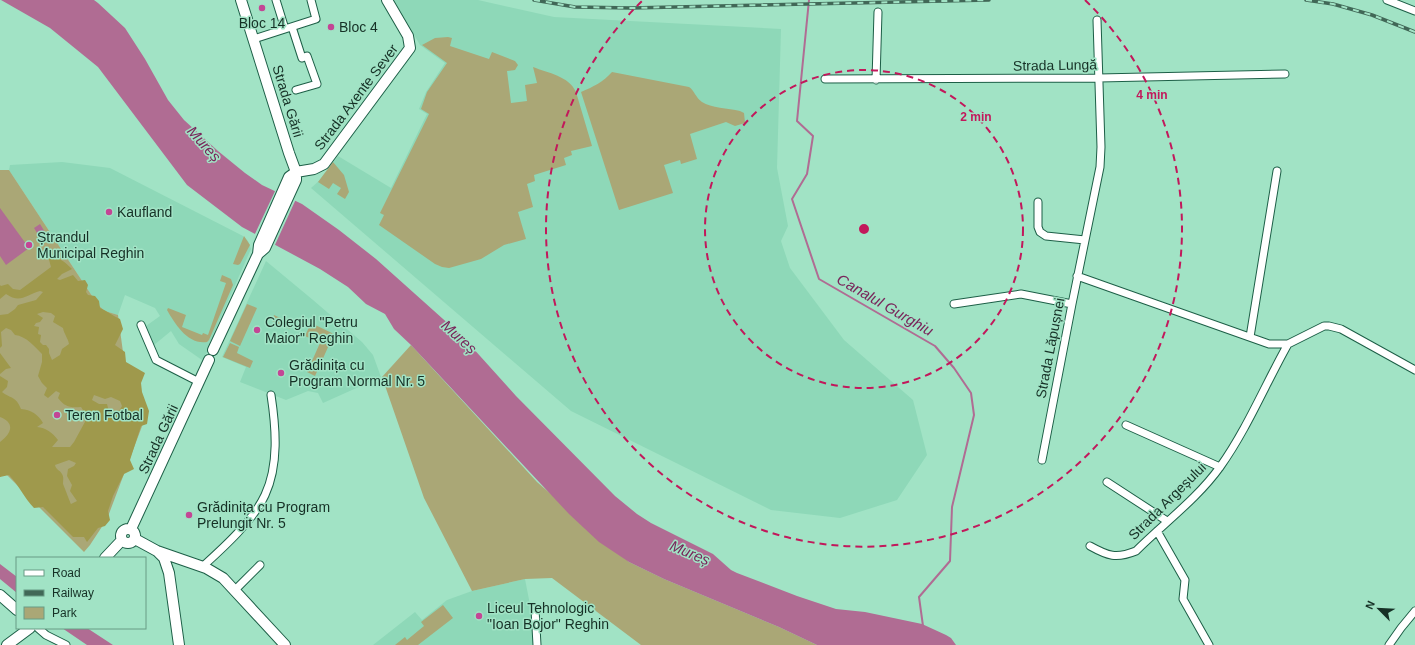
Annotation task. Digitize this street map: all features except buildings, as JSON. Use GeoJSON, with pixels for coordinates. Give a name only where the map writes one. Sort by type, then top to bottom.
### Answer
{"type":"FeatureCollection","features":[{"type":"Feature","properties":{"kind":"main road","name":"Strada Gării"},"geometry":{"type":"LineString","coordinates":[[105,557],[122,540],[122,532],[126,529],[133,534],[211,355],[294,176],[289,153],[241,0]]}},
{"type":"Feature","properties":{"kind":"main road","name":"Strada Axente Sever"},"geometry":{"type":"LineString","coordinates":[[294,176],[324,164],[410,48],[408,36],[387,0]]}},
{"type":"Feature","properties":{"kind":"main road"},"geometry":{"type":"LineString","coordinates":[[133,534],[157,551],[164,558],[169,573],[179,645]]}},
{"type":"Feature","properties":{"kind":"main road"},"geometry":{"type":"LineString","coordinates":[[157,551],[202,567],[223,578],[285,645]]}},
{"type":"Feature","properties":{"kind":"main road"},"geometry":{"type":"LineString","coordinates":[[0,595],[16,609]]}},
{"type":"Feature","properties":{"kind":"main road"},"geometry":{"type":"LineString","coordinates":[[7,645],[30,629]]}},
{"type":"Feature","properties":{"kind":"street","name":"Strada Gării"},"geometry":{"type":"LineString","coordinates":[[276,0],[302,58],[307,56],[317,84],[296,90]]}},
{"type":"Feature","properties":{"kind":"street"},"geometry":{"type":"LineString","coordinates":[[254,39],[316,19],[311,0]]}},
{"type":"Feature","properties":{"kind":"street"},"geometry":{"type":"LineString","coordinates":[[1387,0],[1415,11]]}},
{"type":"Feature","properties":{"kind":"street"},"geometry":{"type":"LineString","coordinates":[[876,80],[878,12]]}},
{"type":"Feature","properties":{"kind":"street","name":"Strada Lăpușnei"},"geometry":{"type":"LineString","coordinates":[[1042,460],[1077,276],[1100,167],[1101,147],[1097,20]]}},
{"type":"Feature","properties":{"kind":"street","name":"Strada Lungă"},"geometry":{"type":"LineString","coordinates":[[825,79],[1099,78],[1285,74]]}},
{"type":"Feature","properties":{"kind":"street"},"geometry":{"type":"LineString","coordinates":[[1250,337],[1277,171]]}},
{"type":"Feature","properties":{"kind":"street"},"geometry":{"type":"LineString","coordinates":[[1038,202],[1038,227],[1040,232],[1046,236],[1085,240]]}},
{"type":"Feature","properties":{"kind":"street"},"geometry":{"type":"LineString","coordinates":[[1077,276],[1269,344],[1288,344],[1318,328],[1324,326],[1335,327],[1415,370]]}},
{"type":"Feature","properties":{"kind":"street"},"geometry":{"type":"LineString","coordinates":[[954,304],[1021,294],[1072,304]]}},
{"type":"Feature","properties":{"kind":"street"},"geometry":{"type":"LineString","coordinates":[[141,326],[156,360],[199,382]]}},
{"type":"Feature","properties":{"kind":"street","name":"Strada Argeșului"},"geometry":{"type":"LineString","coordinates":[[1090,546],[1101,552],[1112,555],[1124,556],[1136,551],[1199,492],[1220,467],[1236,443],[1288,344]]}},
{"type":"Feature","properties":{"kind":"street"},"geometry":{"type":"LineString","coordinates":[[202,567],[243,527],[265,495],[271,476],[276,424],[271,395]]}},
{"type":"Feature","properties":{"kind":"street"},"geometry":{"type":"LineString","coordinates":[[1126,425],[1220,467]]}},
{"type":"Feature","properties":{"kind":"street"},"geometry":{"type":"LineString","coordinates":[[1107,482],[1167,521]]}},
{"type":"Feature","properties":{"kind":"street"},"geometry":{"type":"LineString","coordinates":[[1156,531],[1185,580],[1183,599],[1209,645]]}},
{"type":"Feature","properties":{"kind":"street"},"geometry":{"type":"LineString","coordinates":[[235,590],[260,566]]}},
{"type":"Feature","properties":{"kind":"street"},"geometry":{"type":"LineString","coordinates":[[535,608],[537,645]]}},
{"type":"Feature","properties":{"kind":"street"},"geometry":{"type":"LineString","coordinates":[[1390,645],[1400,628],[1415,611]]}},
{"type":"Feature","properties":{"kind":"street"},"geometry":{"type":"LineString","coordinates":[[38,629],[46,635],[66,645]]}},
{"type":"Feature","properties":{"kind":"shaded area"},"geometry":{"type":"Polygon","coordinates":[[[394,0],[478,0],[554,17],[781,29],[777,168],[788,226],[781,241],[790,268],[844,340],[913,400],[927,455],[897,500],[840,518],[771,510],[571,411],[311,188],[320,180],[338,156],[391,188],[427,114],[419,109],[426,92],[445,63],[420,45],[394,0]]]}},
{"type":"Feature","properties":{"kind":"shaded area"},"geometry":{"type":"Polygon","coordinates":[[[62,162],[110,168],[243,236],[248,241],[251,249],[210,342],[208,351],[202,360],[179,344],[171,331],[154,345],[146,326],[160,316],[155,308],[125,295],[118,315],[105,311],[98,305],[9,170],[10,165],[62,162]]]}},
{"type":"Feature","properties":{"kind":"shaded area"},"geometry":{"type":"Polygon","coordinates":[[[48,256],[58,258],[64,262],[72,269],[62,274],[57,279],[60,280],[73,275],[78,281],[85,280],[88,285],[86,292],[88,295],[95,296],[99,301],[100,308],[120,319],[123,329],[115,345],[125,352],[126,362],[145,373],[141,383],[142,392],[149,411],[147,424],[141,426],[130,460],[134,469],[124,474],[113,496],[108,511],[110,520],[105,526],[98,528],[87,542],[84,537],[73,537],[43,507],[34,508],[9,475],[0,477],[0,442],[7,436],[10,425],[5,419],[0,417],[0,376],[8,381],[7,387],[2,392],[15,400],[21,409],[31,411],[36,415],[43,423],[37,427],[49,431],[58,440],[52,447],[70,447],[86,420],[90,420],[81,413],[83,410],[81,407],[71,407],[65,405],[58,398],[60,393],[56,391],[48,398],[44,395],[47,388],[38,376],[42,362],[42,354],[30,342],[23,337],[15,335],[11,330],[6,328],[1,332],[2,346],[0,348],[0,315],[8,314],[18,305],[36,300],[43,292],[40,291],[23,298],[15,298],[6,294],[0,299],[0,285],[8,284],[13,289],[20,290],[51,267],[48,256]],[[43,312],[37,314],[43,318],[34,326],[39,327],[38,334],[41,335],[40,342],[43,345],[46,345],[49,349],[52,360],[60,355],[62,349],[69,344],[63,328],[53,322],[55,316],[51,313],[43,312]],[[94,395],[92,400],[99,404],[107,404],[109,412],[111,413],[119,411],[122,406],[120,401],[111,397],[105,399],[94,395]],[[69,460],[55,465],[63,475],[63,484],[71,504],[77,501],[70,491],[72,485],[67,476],[68,469],[76,463],[69,460]]]}},
{"type":"Feature","properties":{"kind":"shaded area"},"geometry":{"type":"Polygon","coordinates":[[[266,261],[362,342],[373,355],[381,377],[323,403],[318,393],[308,391],[286,400],[240,382],[246,367],[222,357],[266,261]]]}},
{"type":"Feature","properties":{"kind":"shaded area"},"geometry":{"type":"Polygon","coordinates":[[[0,353],[11,368],[6,369],[0,374],[0,353]]]}},
{"type":"Feature","properties":{"kind":"shaded area","name":"Liceul Tehnologic \"Ioan Bojor\" Reghin"},"geometry":{"type":"Polygon","coordinates":[[[525,579],[531,610],[533,645],[373,645],[415,612],[422,620],[447,600],[472,591],[525,579]]]}},
{"type":"Feature","properties":{"kind":"green space"},"geometry":{"type":"Polygon","coordinates":[[[435,38],[452,38],[450,46],[489,59],[492,52],[515,61],[518,65],[515,70],[507,71],[511,103],[527,101],[525,85],[537,83],[533,67],[558,76],[568,82],[576,92],[592,146],[571,151],[572,155],[564,158],[566,165],[534,175],[535,181],[527,184],[533,207],[518,212],[526,239],[504,245],[481,259],[449,268],[435,264],[379,225],[384,215],[380,213],[429,114],[421,109],[427,92],[447,63],[422,45],[435,38]]]}},
{"type":"Feature","properties":{"kind":"green space"},"geometry":{"type":"Polygon","coordinates":[[[612,72],[689,87],[702,102],[706,104],[744,113],[745,123],[735,126],[726,122],[690,134],[697,159],[681,164],[680,160],[664,165],[673,193],[619,210],[581,92],[598,84],[612,72]]]}},
{"type":"Feature","properties":{"kind":"green space"},"geometry":{"type":"Polygon","coordinates":[[[333,162],[344,175],[349,192],[345,199],[337,194],[341,188],[333,183],[329,189],[318,182],[333,162]]]}},
{"type":"Feature","properties":{"kind":"green space"},"geometry":{"type":"Polygon","coordinates":[[[0,170],[9,170],[98,305],[105,311],[118,315],[125,367],[147,413],[107,519],[84,552],[5,473],[0,477],[0,170]]]}},
{"type":"Feature","properties":{"kind":"green space"},"geometry":{"type":"Polygon","coordinates":[[[244,236],[250,245],[240,264],[233,264],[244,236]]]}},
{"type":"Feature","properties":{"kind":"green space"},"geometry":{"type":"Polygon","coordinates":[[[222,275],[231,279],[233,285],[209,340],[207,342],[200,342],[194,340],[188,337],[178,327],[167,310],[168,308],[186,315],[182,327],[202,335],[203,333],[208,335],[226,283],[220,281],[222,275]]]}},
{"type":"Feature","properties":{"kind":"green space"},"geometry":{"type":"Polygon","coordinates":[[[247,304],[257,308],[240,346],[230,341],[247,304]]]}},
{"type":"Feature","properties":{"kind":"green space"},"geometry":{"type":"Polygon","coordinates":[[[274,315],[293,324],[290,329],[272,321],[274,315]]]}},
{"type":"Feature","properties":{"kind":"green space"},"geometry":{"type":"Polygon","coordinates":[[[311,323],[334,334],[315,376],[307,372],[320,343],[305,336],[311,323]]]}},
{"type":"Feature","properties":{"kind":"green space"},"geometry":{"type":"Polygon","coordinates":[[[230,343],[239,347],[237,353],[253,361],[250,368],[223,357],[230,343]]]}},
{"type":"Feature","properties":{"kind":"green space"},"geometry":{"type":"Polygon","coordinates":[[[411,345],[537,482],[629,562],[664,579],[779,627],[817,645],[641,645],[552,578],[525,579],[472,591],[424,498],[382,377],[411,345]]]}},
{"type":"Feature","properties":{"kind":"green space"},"geometry":{"type":"Polygon","coordinates":[[[443,605],[453,618],[418,645],[395,645],[405,637],[407,640],[424,626],[421,622],[443,605]]]}},
{"type":"Feature","properties":{"kind":"water","name":"Mureș"},"geometry":{"type":"Polygon","coordinates":[[[1,0],[94,0],[98,3],[125,28],[145,59],[168,100],[184,120],[245,173],[262,185],[302,204],[339,230],[376,259],[462,336],[516,396],[615,496],[637,514],[651,523],[713,554],[731,570],[737,573],[836,609],[865,612],[922,624],[951,638],[956,645],[817,645],[779,627],[664,579],[629,562],[599,542],[569,514],[411,345],[394,329],[385,314],[366,304],[348,287],[320,269],[242,227],[187,185],[98,67],[50,28],[1,0]]]}},
{"type":"Feature","properties":{"kind":"water"},"geometry":{"type":"Polygon","coordinates":[[[0,208],[29,248],[6,265],[0,256],[0,208]]]}},
{"type":"Feature","properties":{"kind":"water"},"geometry":{"type":"Polygon","coordinates":[[[40,224],[48,237],[42,241],[34,228],[40,224]]]}},
{"type":"Feature","properties":{"kind":"water"},"geometry":{"type":"Polygon","coordinates":[[[0,564],[16,576],[16,592],[0,579],[0,564]]]}},
{"type":"Feature","properties":{"kind":"water"},"geometry":{"type":"Polygon","coordinates":[[[63,629],[89,629],[113,645],[87,645],[63,629]]]}},
{"type":"Feature","properties":{"kind":"pier"},"geometry":{"type":"Polygon","coordinates":[[[276,189],[296,199],[274,247],[254,236],[276,189]]]}},
{"type":"Feature","properties":{"kind":"waterway","name":"Canalul Gurghiu"},"geometry":{"type":"LineString","coordinates":[[809,0],[797,121],[813,136],[807,174],[792,199],[819,279],[935,346],[954,368],[971,393],[974,415],[952,507],[950,561],[919,597],[923,626]]}},
{"type":"Feature","properties":{"kind":"railway"},"geometry":{"type":"LineString","coordinates":[[534,0],[575,7],[631,8],[989,0]]}},
{"type":"Feature","properties":{"kind":"railway"},"geometry":{"type":"LineString","coordinates":[[1306,0],[1333,4],[1372,15],[1415,32]]}},
{"type":"Feature","properties":{"kind":"place","name":"Bloc 14"},"geometry":{"type":"Point","coordinates":[262,8]}},
{"type":"Feature","properties":{"kind":"place","name":"Bloc 4"},"geometry":{"type":"Point","coordinates":[331,27]}},
{"type":"Feature","properties":{"kind":"place","name":"Kaufland"},"geometry":{"type":"Point","coordinates":[109,212]}},
{"type":"Feature","properties":{"kind":"place","name":"Ștrandul Municipal Reghin"},"geometry":{"type":"Point","coordinates":[29,245]}},
{"type":"Feature","properties":{"kind":"place","name":"Colegiul \"Petru Maior\" Reghin"},"geometry":{"type":"Point","coordinates":[257,330]}},
{"type":"Feature","properties":{"kind":"place","name":"Grădinița cu Program Normal Nr. 5"},"geometry":{"type":"Point","coordinates":[281,373]}},
{"type":"Feature","properties":{"kind":"place","name":"Teren Fotbal"},"geometry":{"type":"Point","coordinates":[57,415]}},
{"type":"Feature","properties":{"kind":"place","name":"Grădinița cu Program Prelungit Nr. 5"},"geometry":{"type":"Point","coordinates":[189,515]}},
{"type":"Feature","properties":{"kind":"place","name":"Liceul Tehnologic \"Ioan Bojor\" Reghin"},"geometry":{"type":"Point","coordinates":[479,616]}}]}
